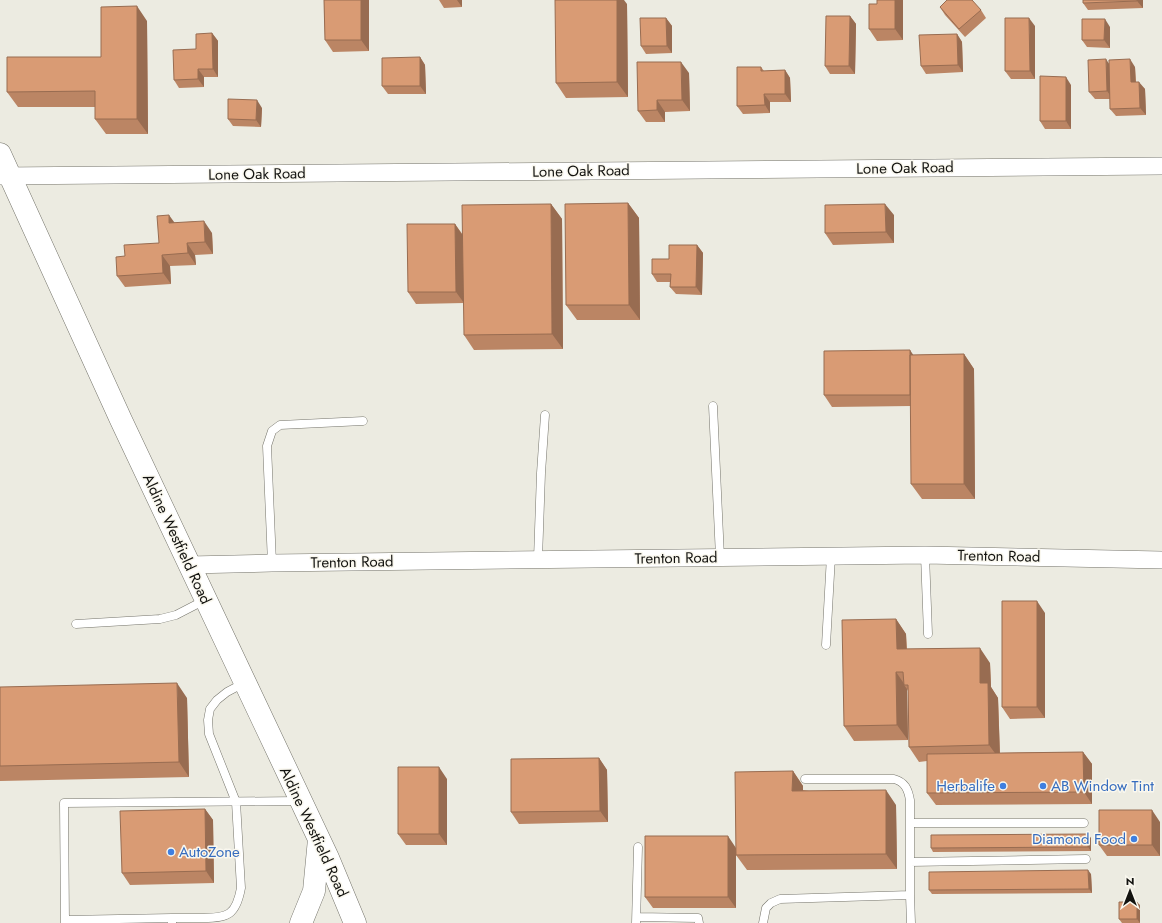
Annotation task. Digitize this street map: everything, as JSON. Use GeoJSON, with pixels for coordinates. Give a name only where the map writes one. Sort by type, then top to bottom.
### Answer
{"type":"FeatureCollection","features":[{"type":"Feature","properties":{"kind":"main road","name":"Aldine Westfield Road"},"geometry":{"type":"LineString","coordinates":[[0,154],[5,176],[319,838],[355,923]]}},
{"type":"Feature","properties":{"kind":"main road"},"geometry":{"type":"LineString","coordinates":[[301,923],[314,891],[319,838]]}},
{"type":"Feature","properties":{"kind":"street","name":"Lone Oak Road"},"geometry":{"type":"LineString","coordinates":[[5,176],[1162,166]]}},
{"type":"Feature","properties":{"kind":"street","name":"Trenton Road"},"geometry":{"type":"LineString","coordinates":[[189,565],[925,555],[1162,560]]}},
{"type":"Feature","properties":{"kind":"lane"},"geometry":{"type":"LineString","coordinates":[[713,406],[720,557]]}},
{"type":"Feature","properties":{"kind":"lane"},"geometry":{"type":"LineString","coordinates":[[538,560],[545,415]]}},
{"type":"Feature","properties":{"kind":"lane"},"geometry":{"type":"LineString","coordinates":[[272,563],[267,446],[272,431],[280,425],[363,421]]}},
{"type":"Feature","properties":{"kind":"lane"},"geometry":{"type":"LineString","coordinates":[[925,555],[928,634]]}},
{"type":"Feature","properties":{"kind":"lane"},"geometry":{"type":"LineString","coordinates":[[826,645],[830,556]]}},
{"type":"Feature","properties":{"kind":"lane"},"geometry":{"type":"LineString","coordinates":[[76,624],[160,619],[176,615],[205,599]]}},
{"type":"Feature","properties":{"kind":"lane"},"geometry":{"type":"LineString","coordinates":[[245,682],[227,692],[217,700],[210,709],[208,720],[210,734],[236,802],[241,888],[239,900],[235,909],[228,915],[220,918],[65,921],[64,803],[236,802],[301,801]]}},
{"type":"Feature","properties":{"kind":"lane"},"geometry":{"type":"LineString","coordinates":[[805,779],[894,779],[905,785],[909,791],[911,923]]}},
{"type":"Feature","properties":{"kind":"lane"},"geometry":{"type":"LineString","coordinates":[[910,823],[1084,823]]}},
{"type":"Feature","properties":{"kind":"lane"},"geometry":{"type":"LineString","coordinates":[[638,847],[636,920],[698,918],[699,923]]}},
{"type":"Feature","properties":{"kind":"lane"},"geometry":{"type":"LineString","coordinates":[[910,862],[1086,859]]}},
{"type":"Feature","properties":{"kind":"lane"},"geometry":{"type":"LineString","coordinates":[[763,923],[766,908],[780,899],[910,895]]}},
{"type":"Feature","properties":{"kind":"building"},"geometry":{"type":"Polygon","coordinates":[[[324,0],[361,0],[361,40],[325,40],[324,0]]]}},
{"type":"Feature","properties":{"kind":"building"},"geometry":{"type":"Polygon","coordinates":[[[555,0],[617,0],[617,82],[556,83],[555,0]]]}},
{"type":"Feature","properties":{"kind":"building"},"geometry":{"type":"Polygon","coordinates":[[[877,0],[895,0],[895,29],[869,29],[869,4],[877,4],[877,0]]]}},
{"type":"Feature","properties":{"kind":"building"},"geometry":{"type":"Polygon","coordinates":[[[947,0],[972,0],[981,10],[959,29],[940,7],[947,0]]]}},
{"type":"Feature","properties":{"kind":"building"},"geometry":{"type":"Polygon","coordinates":[[[1083,0],[1137,0],[1137,1],[1083,3],[1083,0]]]}},
{"type":"Feature","properties":{"kind":"building"},"geometry":{"type":"Polygon","coordinates":[[[137,6],[137,119],[95,119],[95,91],[7,92],[7,57],[101,57],[101,7],[137,6]]]}},
{"type":"Feature","properties":{"kind":"building"},"geometry":{"type":"Polygon","coordinates":[[[826,16],[850,16],[849,66],[825,66],[826,16]]]}},
{"type":"Feature","properties":{"kind":"building"},"geometry":{"type":"Polygon","coordinates":[[[640,18],[666,18],[667,46],[641,46],[640,18]]]}},
{"type":"Feature","properties":{"kind":"building"},"geometry":{"type":"Polygon","coordinates":[[[1005,18],[1029,18],[1030,71],[1005,71],[1005,18]]]}},
{"type":"Feature","properties":{"kind":"building"},"geometry":{"type":"Polygon","coordinates":[[[1082,19],[1105,19],[1104,40],[1082,40],[1082,19]]]}},
{"type":"Feature","properties":{"kind":"building"},"geometry":{"type":"Polygon","coordinates":[[[212,33],[213,69],[198,69],[198,79],[174,80],[173,50],[196,49],[196,34],[212,33]]]}},
{"type":"Feature","properties":{"kind":"building"},"geometry":{"type":"Polygon","coordinates":[[[957,34],[958,65],[921,66],[919,35],[957,34]]]}},
{"type":"Feature","properties":{"kind":"building"},"geometry":{"type":"Polygon","coordinates":[[[420,57],[420,86],[382,86],[382,58],[420,57]]]}},
{"type":"Feature","properties":{"kind":"building"},"geometry":{"type":"Polygon","coordinates":[[[1106,59],[1107,91],[1089,92],[1088,60],[1106,59]]]}},
{"type":"Feature","properties":{"kind":"building"},"geometry":{"type":"Polygon","coordinates":[[[1130,59],[1131,82],[1139,82],[1140,108],[1110,109],[1109,60],[1130,59]]]}},
{"type":"Feature","properties":{"kind":"building"},"geometry":{"type":"Polygon","coordinates":[[[637,62],[681,62],[682,100],[657,100],[657,110],[638,111],[637,62]]]}},
{"type":"Feature","properties":{"kind":"building"},"geometry":{"type":"Polygon","coordinates":[[[737,67],[761,67],[761,71],[785,70],[785,94],[764,94],[765,105],[737,106],[737,67]]]}},
{"type":"Feature","properties":{"kind":"building"},"geometry":{"type":"Polygon","coordinates":[[[1040,76],[1066,77],[1066,121],[1040,121],[1040,76]]]}},
{"type":"Feature","properties":{"kind":"building"},"geometry":{"type":"Polygon","coordinates":[[[228,99],[257,100],[256,120],[228,119],[228,99]]]}},
{"type":"Feature","properties":{"kind":"building"},"geometry":{"type":"Polygon","coordinates":[[[628,203],[629,305],[566,305],[565,204],[628,203]]]}},
{"type":"Feature","properties":{"kind":"building"},"geometry":{"type":"Polygon","coordinates":[[[551,204],[552,334],[464,335],[462,205],[551,204]]]}},
{"type":"Feature","properties":{"kind":"building"},"geometry":{"type":"Polygon","coordinates":[[[885,204],[886,232],[825,233],[825,205],[885,204]]]}},
{"type":"Feature","properties":{"kind":"building"},"geometry":{"type":"Polygon","coordinates":[[[169,215],[169,223],[204,221],[205,242],[187,243],[188,253],[162,255],[163,273],[117,276],[116,257],[125,256],[124,245],[159,243],[157,216],[169,215]]]}},
{"type":"Feature","properties":{"kind":"building"},"geometry":{"type":"Polygon","coordinates":[[[407,224],[455,224],[456,292],[408,292],[407,224]]]}},
{"type":"Feature","properties":{"kind":"building"},"geometry":{"type":"Polygon","coordinates":[[[669,245],[697,245],[696,287],[670,287],[671,274],[652,274],[652,259],[669,259],[669,245]]]}},
{"type":"Feature","properties":{"kind":"building"},"geometry":{"type":"Polygon","coordinates":[[[910,350],[910,395],[824,395],[824,351],[910,350]]]}},
{"type":"Feature","properties":{"kind":"building"},"geometry":{"type":"Polygon","coordinates":[[[964,354],[964,484],[911,484],[910,355],[964,354]]]}},
{"type":"Feature","properties":{"kind":"building"},"geometry":{"type":"Polygon","coordinates":[[[1002,601],[1037,601],[1037,707],[1002,707],[1002,601]]]}},
{"type":"Feature","properties":{"kind":"building"},"geometry":{"type":"Polygon","coordinates":[[[896,619],[897,649],[980,648],[980,683],[988,683],[989,745],[909,747],[908,685],[904,685],[903,672],[896,672],[897,725],[844,726],[842,620],[896,619]]]}},
{"type":"Feature","properties":{"kind":"building"},"geometry":{"type":"Polygon","coordinates":[[[177,683],[179,762],[0,766],[0,687],[177,683]]]}},
{"type":"Feature","properties":{"kind":"building"},"geometry":{"type":"Polygon","coordinates":[[[1083,752],[1084,792],[927,793],[927,754],[1083,752]]]}},
{"type":"Feature","properties":{"kind":"building"},"geometry":{"type":"Polygon","coordinates":[[[599,758],[600,811],[511,812],[511,759],[599,758]]]}},
{"type":"Feature","properties":{"kind":"building"},"geometry":{"type":"Polygon","coordinates":[[[398,767],[439,767],[439,834],[398,834],[398,767]]]}},
{"type":"Feature","properties":{"kind":"building"},"geometry":{"type":"Polygon","coordinates":[[[793,771],[792,791],[886,790],[886,854],[736,855],[735,772],[793,771]]]}},
{"type":"Feature","properties":{"kind":"building","name":"AutoZone"},"geometry":{"type":"Polygon","coordinates":[[[205,809],[206,871],[122,873],[120,811],[205,809]]]}},
{"type":"Feature","properties":{"kind":"building"},"geometry":{"type":"Polygon","coordinates":[[[1099,810],[1152,810],[1152,845],[1099,845],[1099,810]]]}},
{"type":"Feature","properties":{"kind":"building"},"geometry":{"type":"Polygon","coordinates":[[[1088,834],[1088,847],[931,848],[931,835],[1088,834]]]}},
{"type":"Feature","properties":{"kind":"building"},"geometry":{"type":"Polygon","coordinates":[[[645,836],[728,836],[728,897],[645,897],[645,836]]]}},
{"type":"Feature","properties":{"kind":"building"},"geometry":{"type":"Polygon","coordinates":[[[1088,870],[1089,889],[929,890],[929,872],[1088,870]]]}},
{"type":"Feature","properties":{"kind":"building"},"geometry":{"type":"Polygon","coordinates":[[[1119,902],[1137,902],[1137,919],[1119,919],[1119,902]]]}},
{"type":"Feature","properties":{"kind":"place","name":"Herbalife"},"geometry":{"type":"Point","coordinates":[1003,786]}},
{"type":"Feature","properties":{"kind":"place","name":"AB Window Tint"},"geometry":{"type":"Point","coordinates":[1043,786]}},
{"type":"Feature","properties":{"kind":"place","name":"Diamond Food"},"geometry":{"type":"Point","coordinates":[1134,839]}},
{"type":"Feature","properties":{"kind":"place","name":"AutoZone"},"geometry":{"type":"Point","coordinates":[171,852]}}]}
